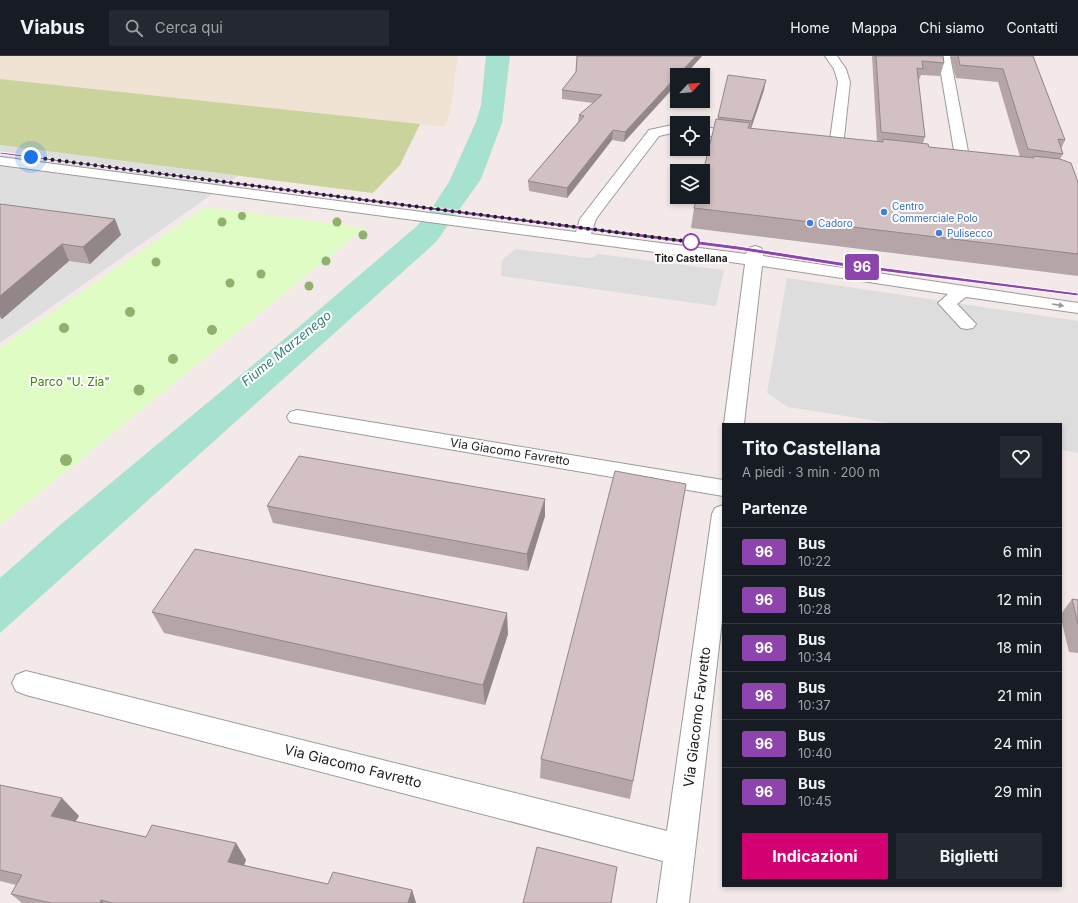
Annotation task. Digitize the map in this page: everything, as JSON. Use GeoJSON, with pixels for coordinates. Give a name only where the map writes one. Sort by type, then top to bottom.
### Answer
{"type":"FeatureCollection","features":[{"type":"Feature","properties":{"kind":"street"},"geometry":{"type":"LineString","coordinates":[[831,56],[840,69],[844,82],[836,147]]}},
{"type":"Feature","properties":{"kind":"street"},"geometry":{"type":"LineString","coordinates":[[944,56],[963,162]]}},
{"type":"Feature","properties":{"kind":"street"},"geometry":{"type":"LineString","coordinates":[[584,233],[588,219],[595,209],[654,133],[670,129]]}},
{"type":"Feature","properties":{"kind":"street"},"geometry":{"type":"LineString","coordinates":[[710,132],[758,138]]}},
{"type":"Feature","properties":{"kind":"street"},"geometry":{"type":"LineString","coordinates":[[821,145],[852,149]]}},
{"type":"Feature","properties":{"kind":"street"},"geometry":{"type":"LineString","coordinates":[[0,153],[407,210]]}},
{"type":"Feature","properties":{"kind":"street"},"geometry":{"type":"LineString","coordinates":[[947,160],[978,164]]}},
{"type":"Feature","properties":{"kind":"street"},"geometry":{"type":"LineString","coordinates":[[0,161],[407,210],[755,255],[840,264],[1078,294]]}},
{"type":"Feature","properties":{"kind":"street"},"geometry":{"type":"LineString","coordinates":[[755,255],[1078,308]]}},
{"type":"Feature","properties":{"kind":"street"},"geometry":{"type":"LineString","coordinates":[[734,423],[755,255]]}},
{"type":"Feature","properties":{"kind":"street"},"geometry":{"type":"LineString","coordinates":[[964,290],[947,303],[967,324]]}},
{"type":"Feature","properties":{"kind":"street","name":"Via Giacomo Favretto"},"geometry":{"type":"LineString","coordinates":[[297,417],[722,488]]}},
{"type":"Feature","properties":{"kind":"street","name":"Via Giacomo Favretto"},"geometry":{"type":"LineString","coordinates":[[673,903],[722,522]]}},
{"type":"Feature","properties":{"kind":"street","name":"Via Giacomo Favretto"},"geometry":{"type":"LineString","coordinates":[[26,683],[680,850]]}},
{"type":"Feature","properties":{"kind":"shaded area"},"geometry":{"type":"Polygon","coordinates":[[[0,56],[458,56],[450,113],[444,127],[0,79],[0,56]]]}},
{"type":"Feature","properties":{"kind":"shaded area"},"geometry":{"type":"Polygon","coordinates":[[[0,79],[420,124],[400,165],[373,193],[0,145],[0,79]]]}},
{"type":"Feature","properties":{"kind":"shaded area"},"geometry":{"type":"Polygon","coordinates":[[[0,145],[238,176],[0,343],[0,145]]]}},
{"type":"Feature","properties":{"kind":"shaded area"},"geometry":{"type":"Polygon","coordinates":[[[516,249],[588,258],[594,257],[598,254],[724,270],[716,306],[501,276],[502,260],[516,249]]]}},
{"type":"Feature","properties":{"kind":"shaded area"},"geometry":{"type":"Polygon","coordinates":[[[787,278],[1078,321],[1078,453],[1062,450],[1062,423],[890,423],[788,407],[767,393],[787,278]]]}},
{"type":"Feature","properties":{"kind":"green space","name":"Parco \"U. Zia\""},"geometry":{"type":"Polygon","coordinates":[[[205,207],[365,228],[0,525],[0,348],[205,207]]]}},
{"type":"Feature","properties":{"kind":"water","name":"Fiume Marzenego"},"geometry":{"type":"Polygon","coordinates":[[[486,56],[510,56],[502,123],[481,179],[436,242],[0,633],[0,578],[59,526],[294,331],[417,226],[432,208],[449,182],[476,122],[481,105],[486,56]]]}},
{"type":"Feature","properties":{"kind":"building"},"geometry":{"type":"Polygon","coordinates":[[[577,56],[696,56],[685,68],[670,68],[670,84],[625,132],[613,130],[567,188],[528,181],[584,116],[579,115],[602,95],[562,90],[576,72],[577,56]]]}},
{"type":"Feature","properties":{"kind":"building"},"geometry":{"type":"Polygon","coordinates":[[[876,56],[943,56],[944,63],[922,61],[923,69],[917,68],[925,137],[881,132],[876,56]]]}},
{"type":"Feature","properties":{"kind":"building"},"geometry":{"type":"Polygon","coordinates":[[[958,56],[1033,56],[1065,140],[1058,139],[1063,154],[1028,149],[1003,69],[960,65],[958,56]]]}},
{"type":"Feature","properties":{"kind":"building"},"geometry":{"type":"Polygon","coordinates":[[[728,75],[766,80],[752,121],[718,117],[728,75]]]}},
{"type":"Feature","properties":{"kind":"building","name":"Centro Commerciale Polo"},"geometry":{"type":"Polygon","coordinates":[[[716,119],[750,123],[748,128],[883,142],[883,139],[928,144],[929,147],[1034,158],[1033,156],[1060,159],[1071,163],[1078,182],[1078,254],[694,208],[695,204],[710,204],[710,164],[705,164],[707,156],[710,156],[710,143],[716,119]]]}},
{"type":"Feature","properties":{"kind":"building"},"geometry":{"type":"Polygon","coordinates":[[[0,204],[115,219],[83,247],[62,244],[0,296],[0,204]]]}},
{"type":"Feature","properties":{"kind":"building"},"geometry":{"type":"Polygon","coordinates":[[[299,456],[545,499],[527,554],[267,506],[299,456]]]}},
{"type":"Feature","properties":{"kind":"building"},"geometry":{"type":"Polygon","coordinates":[[[615,471],[686,484],[633,781],[541,759],[615,471]]]}},
{"type":"Feature","properties":{"kind":"building"},"geometry":{"type":"Polygon","coordinates":[[[195,549],[507,613],[483,685],[152,612],[195,549]]]}},
{"type":"Feature","properties":{"kind":"building"},"geometry":{"type":"Polygon","coordinates":[[[1072,599],[1078,600],[1078,624],[1072,599]]]}},
{"type":"Feature","properties":{"kind":"building"},"geometry":{"type":"Polygon","coordinates":[[[0,785],[62,798],[51,816],[146,837],[152,825],[236,843],[228,862],[328,884],[333,872],[412,890],[408,903],[113,903],[101,900],[100,903],[51,903],[11,894],[22,875],[0,870],[0,785]]]}},
{"type":"Feature","properties":{"kind":"building"},"geometry":{"type":"Polygon","coordinates":[[[537,847],[617,867],[611,903],[523,903],[537,847]]]}},
{"type":"Feature","properties":{"kind":"bus line","name":"96"},"geometry":{"type":"LineString","coordinates":[[0,153],[738,248],[840,264],[994,285],[1078,294]]}},
{"type":"Feature","properties":{"kind":"place","name":"Centro Commerciale Polo"},"geometry":{"type":"Point","coordinates":[884,212]}},
{"type":"Feature","properties":{"kind":"place","name":"Cadoro"},"geometry":{"type":"Point","coordinates":[810,223]}},
{"type":"Feature","properties":{"kind":"place","name":"Pulisecco"},"geometry":{"type":"Point","coordinates":[939,233]}},
{"type":"Feature","properties":{"kind":"place","name":"Tito Castellana"},"geometry":{"type":"Point","coordinates":[691,242]}},
{"type":"Feature","properties":{"kind":"route"},"geometry":{"type":"LineString","coordinates":[[31,157],[691,242]]}}]}
